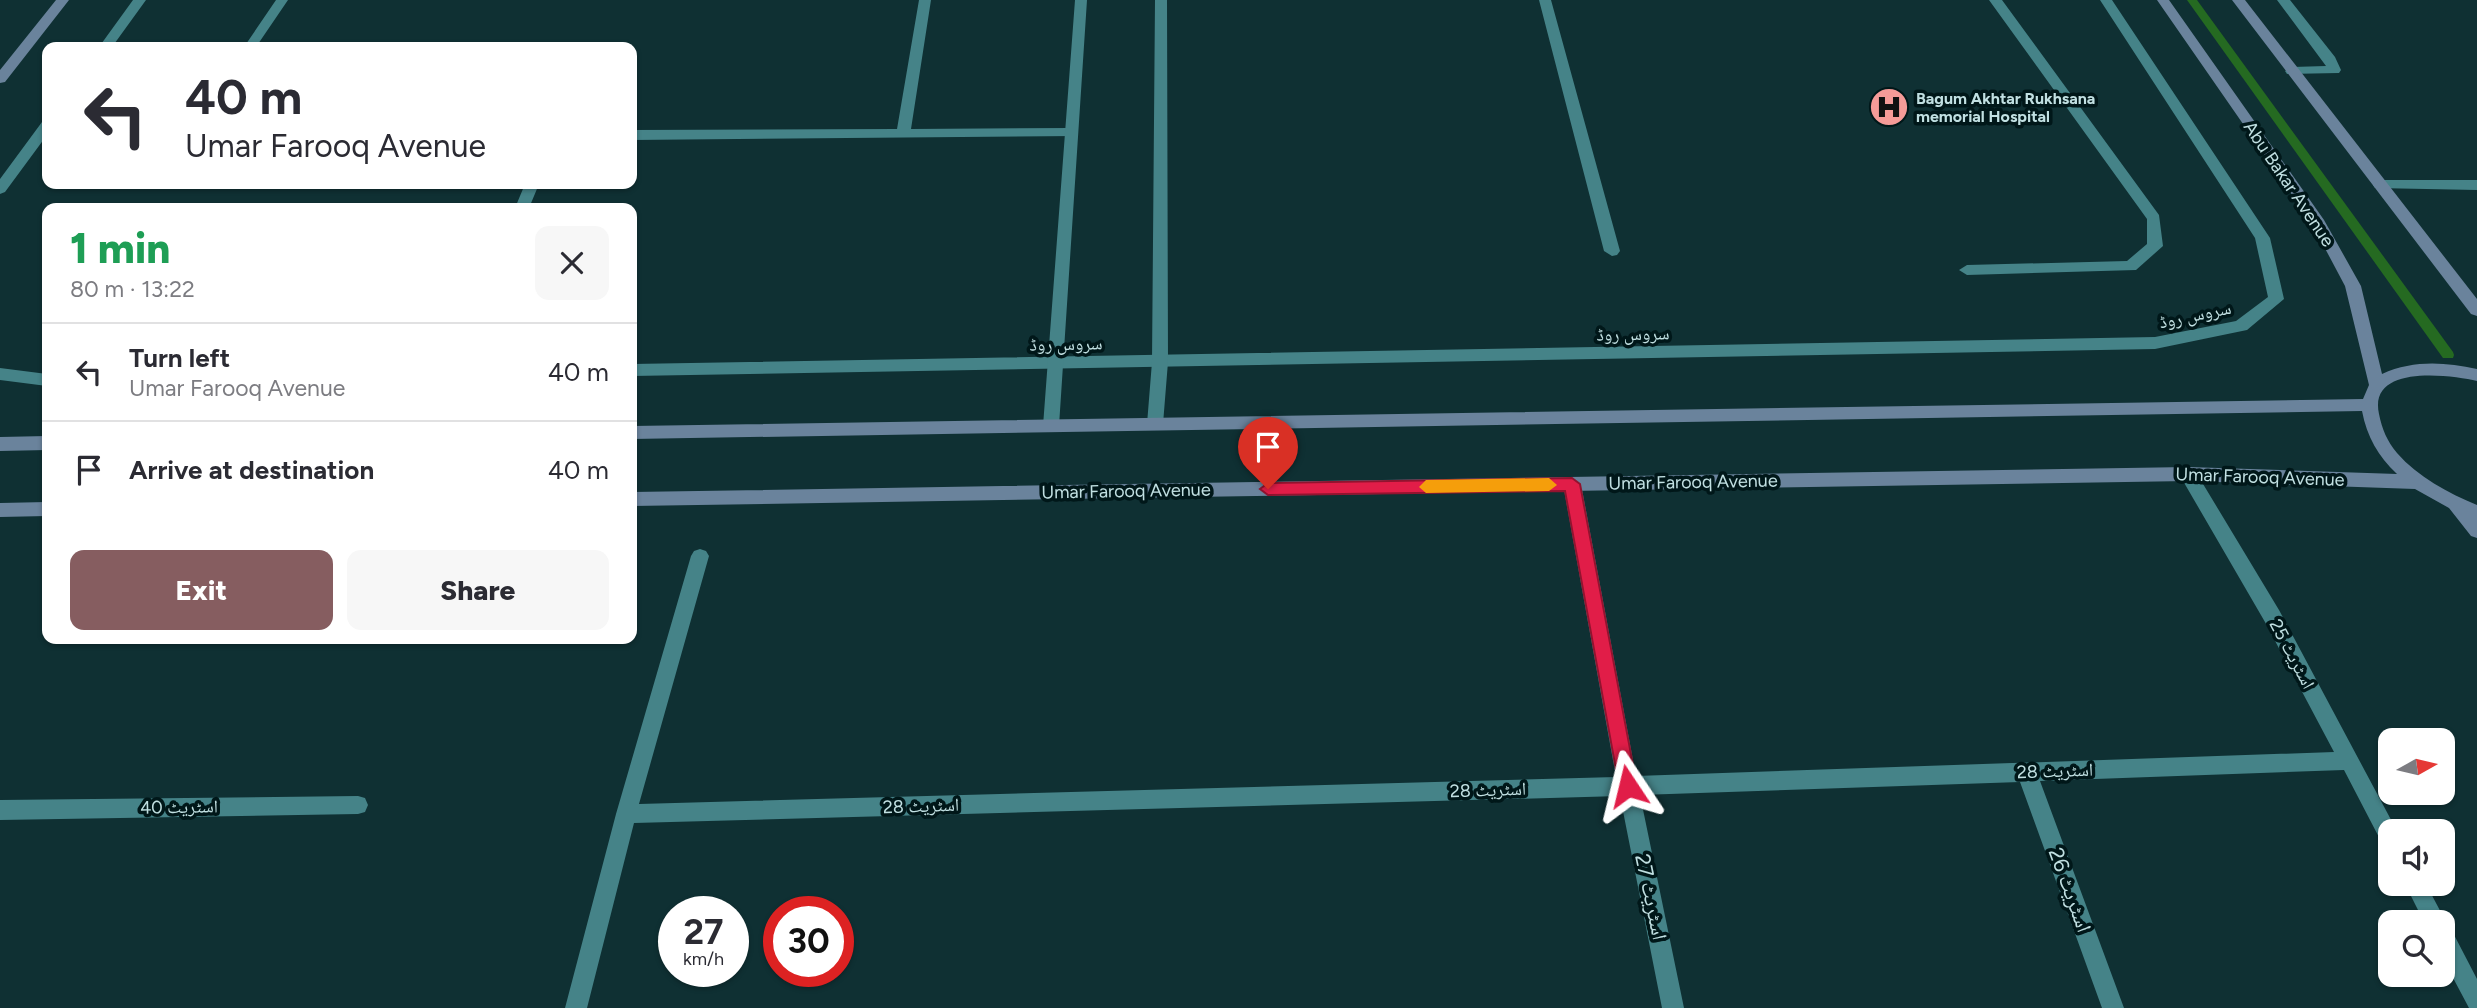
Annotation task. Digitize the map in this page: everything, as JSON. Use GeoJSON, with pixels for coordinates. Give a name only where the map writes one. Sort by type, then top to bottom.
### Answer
{"type":"FeatureCollection","features":[{"type":"Feature","properties":{"kind":"main road"},"geometry":{"type":"LineString","coordinates":[[0,79],[63,0]]}},
{"type":"Feature","properties":{"kind":"main road","name":"Abu Bakar Avenue"},"geometry":{"type":"LineString","coordinates":[[2163,0],[2317,220],[2353,286],[2377,385]]}},
{"type":"Feature","properties":{"kind":"main road"},"geometry":{"type":"LineString","coordinates":[[2238,0],[2477,310]]}},
{"type":"Feature","properties":{"kind":"main road"},"geometry":{"type":"LineString","coordinates":[[2477,375],[2459,370],[2425,367],[2397,372],[2377,385],[2370,405],[2374,430],[2390,456],[2418,482],[2455,504],[2477,513]]}},
{"type":"Feature","properties":{"kind":"main road"},"geometry":{"type":"LineString","coordinates":[[637,433],[2370,405]]}},
{"type":"Feature","properties":{"kind":"main road"},"geometry":{"type":"LineString","coordinates":[[0,444],[42,443]]}},
{"type":"Feature","properties":{"kind":"main road","name":"Umar Farooq Avenue"},"geometry":{"type":"LineString","coordinates":[[637,499],[2188,474],[2418,482]]}},
{"type":"Feature","properties":{"kind":"main road"},"geometry":{"type":"LineString","coordinates":[[2455,504],[2477,531]]}},
{"type":"Feature","properties":{"kind":"main road"},"geometry":{"type":"LineString","coordinates":[[0,510],[42,509]]}},
{"type":"Feature","properties":{"kind":"street"},"geometry":{"type":"LineString","coordinates":[[109,42],[140,0]]}},
{"type":"Feature","properties":{"kind":"street"},"geometry":{"type":"LineString","coordinates":[[253,42],[282,0]]}},
{"type":"Feature","properties":{"kind":"street"},"geometry":{"type":"LineString","coordinates":[[903,134],[925,0]]}},
{"type":"Feature","properties":{"kind":"street"},"geometry":{"type":"LineString","coordinates":[[1051,426],[1081,0]]}},
{"type":"Feature","properties":{"kind":"street"},"geometry":{"type":"LineString","coordinates":[[1155,424],[1160,362],[1161,0]]}},
{"type":"Feature","properties":{"kind":"street"},"geometry":{"type":"LineString","coordinates":[[1545,0],[1612,251]]}},
{"type":"Feature","properties":{"kind":"street"},"geometry":{"type":"LineString","coordinates":[[1967,270],[2131,267],[2155,246],[2154,219],[2141,199],[1995,0]]}},
{"type":"Feature","properties":{"kind":"street","name":"سروس روڈ"},"geometry":{"type":"LineString","coordinates":[[637,370],[2155,343],[2241,326],[2276,299],[2262,238],[2106,0]]}},
{"type":"Feature","properties":{"kind":"street"},"geometry":{"type":"LineString","coordinates":[[2283,0],[2330,60],[2334,69],[2292,71]]}},
{"type":"Feature","properties":{"kind":"street"},"geometry":{"type":"LineString","coordinates":[[637,135],[1071,133]]}},
{"type":"Feature","properties":{"kind":"street"},"geometry":{"type":"LineString","coordinates":[[0,189],[41,143]]}},
{"type":"Feature","properties":{"kind":"street"},"geometry":{"type":"LineString","coordinates":[[2380,185],[2477,185]]}},
{"type":"Feature","properties":{"kind":"street"},"geometry":{"type":"LineString","coordinates":[[0,374],[42,379]]}},
{"type":"Feature","properties":{"kind":"street","name":"اسٹریٹ 25"},"geometry":{"type":"LineString","coordinates":[[2188,474],[2272,616],[2380,819]]}},
{"type":"Feature","properties":{"kind":"street","name":"اسٹریٹ 27"},"geometry":{"type":"LineString","coordinates":[[1572,484],[1628,786],[1674,1008]]}},
{"type":"Feature","properties":{"kind":"street"},"geometry":{"type":"LineString","coordinates":[[576,1008],[626,814],[701,556]]}},
{"type":"Feature","properties":{"kind":"street","name":"اسٹریٹ 28"},"geometry":{"type":"LineString","coordinates":[[626,814],[1628,786],[2349,761]]}},
{"type":"Feature","properties":{"kind":"street","name":"اسٹریٹ 26"},"geometry":{"type":"LineString","coordinates":[[2027,772],[2113,1008]]}},
{"type":"Feature","properties":{"kind":"street","name":"اسٹریٹ 40"},"geometry":{"type":"LineString","coordinates":[[0,810],[358,805]]}},
{"type":"Feature","properties":{"kind":"street"},"geometry":{"type":"LineString","coordinates":[[2455,960],[2477,1001]]}},
{"type":"Feature","properties":{"kind":"waterway"},"geometry":{"type":"LineString","coordinates":[[2192,0],[2448,355]]}},
{"type":"Feature","properties":{"kind":"slow traffic"},"geometry":{"type":"LineString","coordinates":[[1426,487],[1549,485]]}},
{"type":"Feature","properties":{"kind":"place","name":"Bagum Akhtar Rukhsana memorial Hospital"},"geometry":{"type":"Point","coordinates":[1889,107]}},
{"type":"Feature","properties":{"kind":"route"},"geometry":{"type":"LineString","coordinates":[[1268,489],[1572,484],[1628,786]]}}]}
